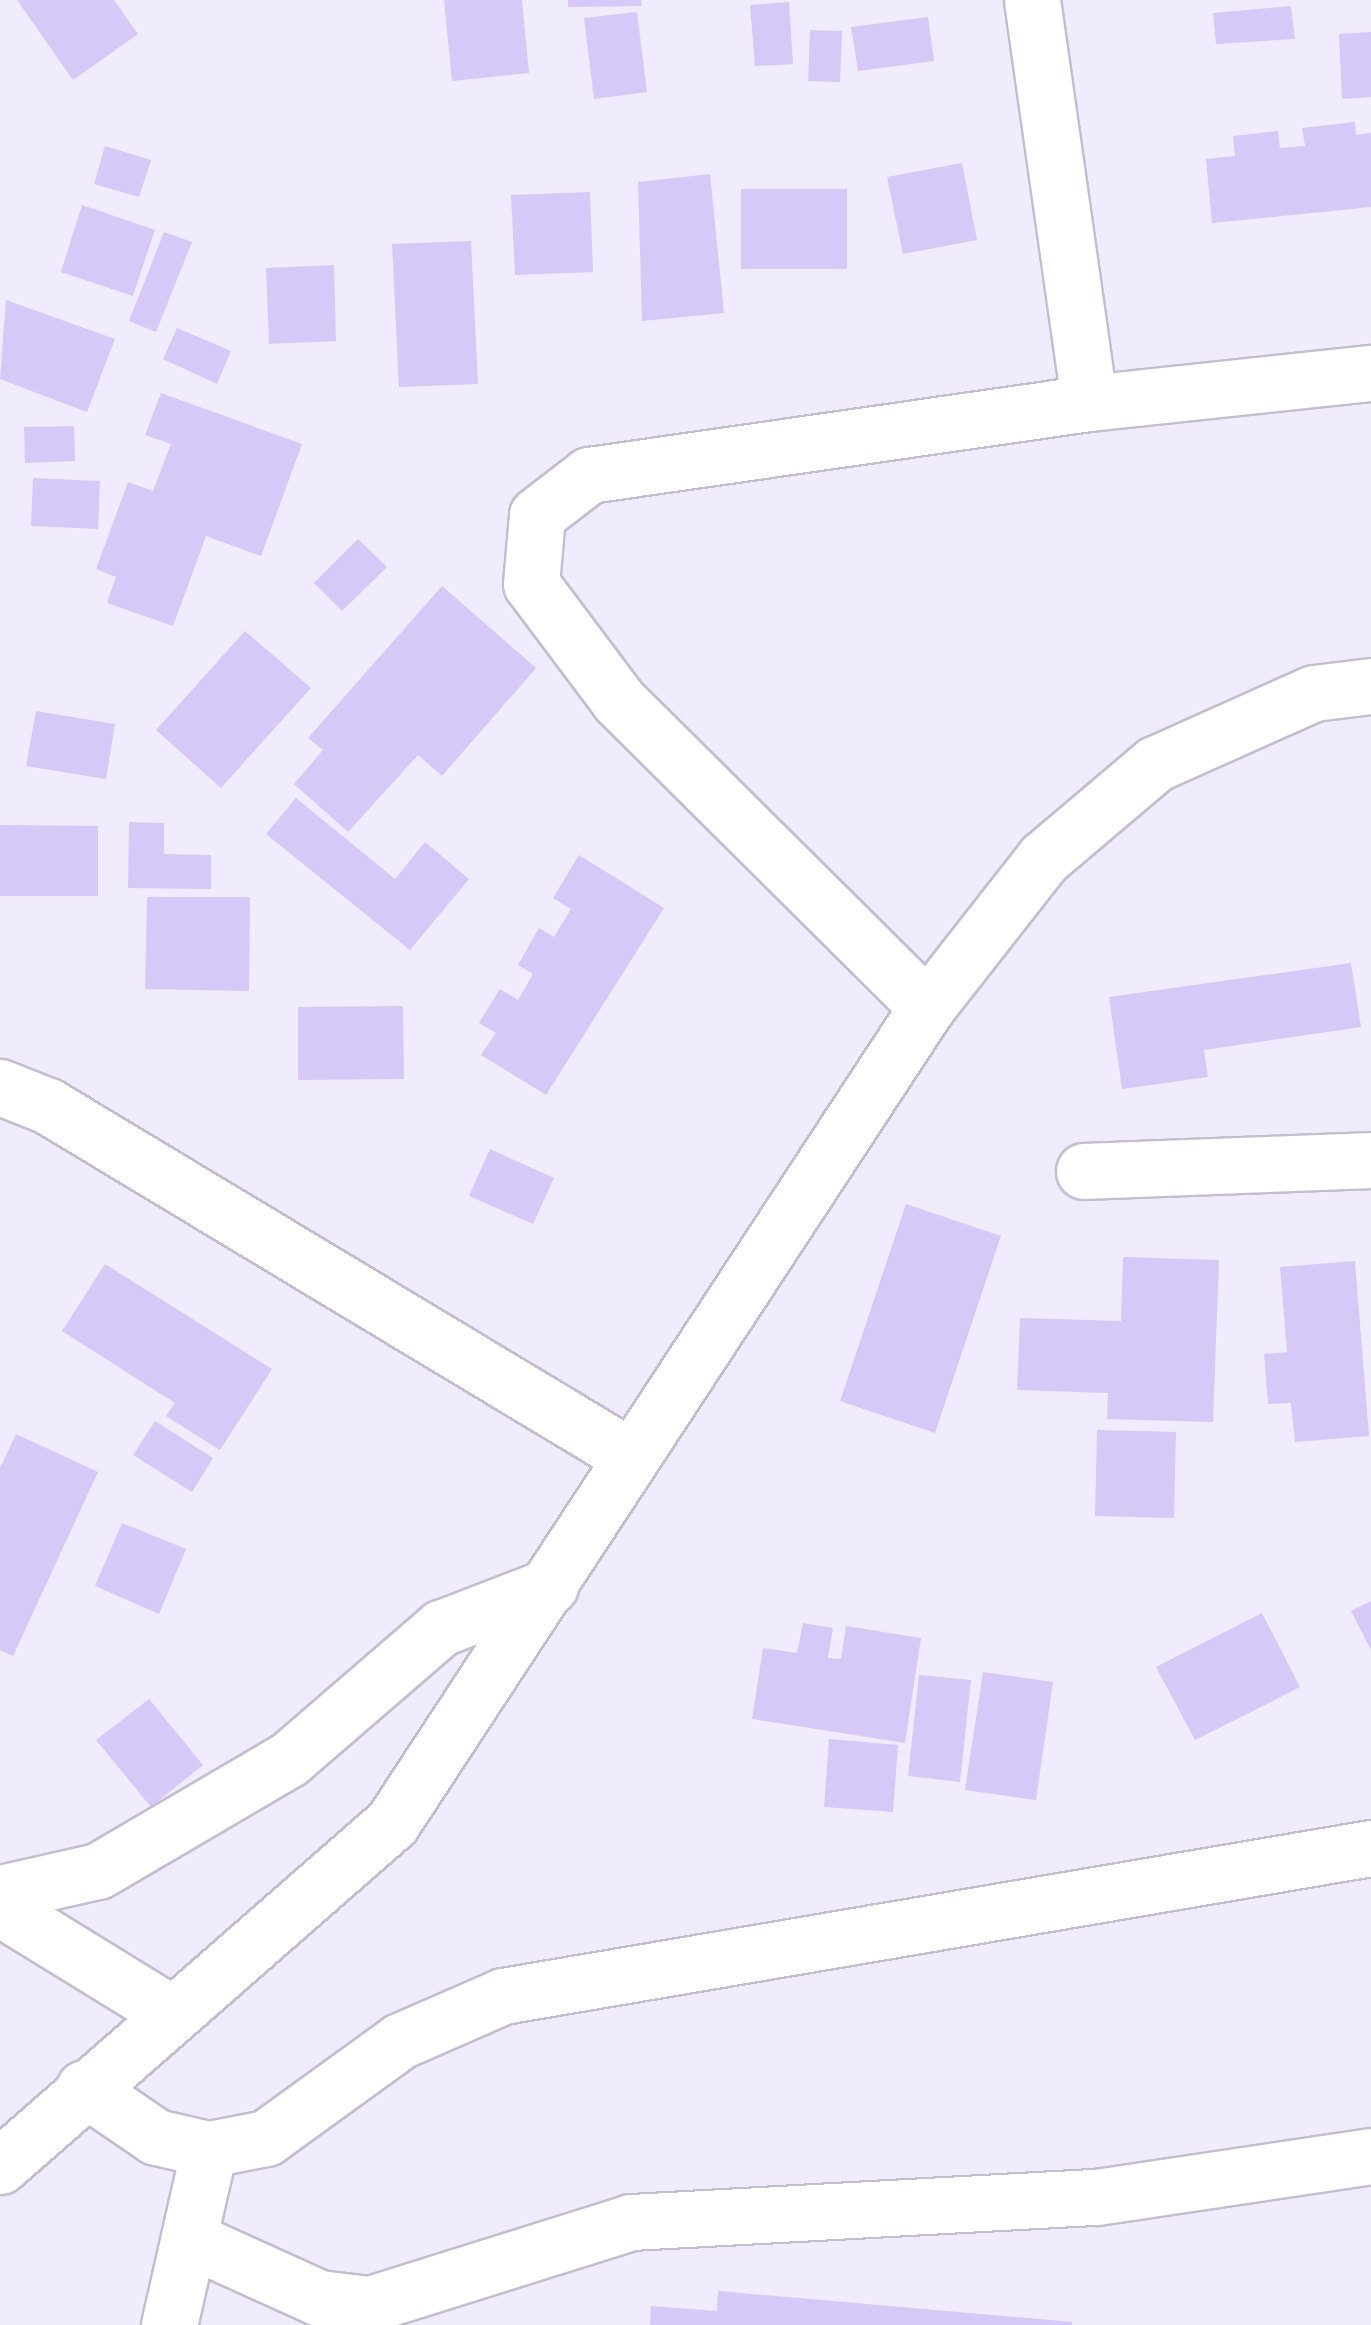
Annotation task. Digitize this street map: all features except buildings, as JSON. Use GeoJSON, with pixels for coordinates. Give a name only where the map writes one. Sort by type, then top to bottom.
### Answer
{"type":"FeatureCollection","features":[{"type":"Feature","properties":{"kind":"street"},"geometry":{"type":"LineString","coordinates":[[1032,0],[1090,403]]}},
{"type":"Feature","properties":{"kind":"street"},"geometry":{"type":"LineString","coordinates":[[927,1007],[618,701],[531,584],[537,514],[589,476],[1090,403],[1371,373]]}},
{"type":"Feature","properties":{"kind":"street"},"geometry":{"type":"LineString","coordinates":[[0,2166],[84,2088],[392,1823],[927,1007],[1044,858],[1155,764],[1314,693],[1371,686]]}},
{"type":"Feature","properties":{"kind":"street"},"geometry":{"type":"LineString","coordinates":[[0,1087],[48,1106],[630,1456]]}},
{"type":"Feature","properties":{"kind":"street"},"geometry":{"type":"LineString","coordinates":[[1084,1170],[1371,1160]]}},
{"type":"Feature","properties":{"kind":"street"},"geometry":{"type":"LineString","coordinates":[[0,1893],[98,1871],[289,1760],[441,1628],[550,1586]]}},
{"type":"Feature","properties":{"kind":"street"},"geometry":{"type":"LineString","coordinates":[[84,2088],[156,2137],[209,2150],[266,2138],[400,2041],[503,1996],[1371,1848]]}},
{"type":"Feature","properties":{"kind":"street"},"geometry":{"type":"LineString","coordinates":[[0,1908],[172,2014]]}},
{"type":"Feature","properties":{"kind":"street"},"geometry":{"type":"LineString","coordinates":[[169,2325],[209,2150]]}},
{"type":"Feature","properties":{"kind":"street"},"geometry":{"type":"LineString","coordinates":[[189,2239],[319,2298],[370,2304],[630,2222],[1097,2198],[1371,2156]]}}]}
